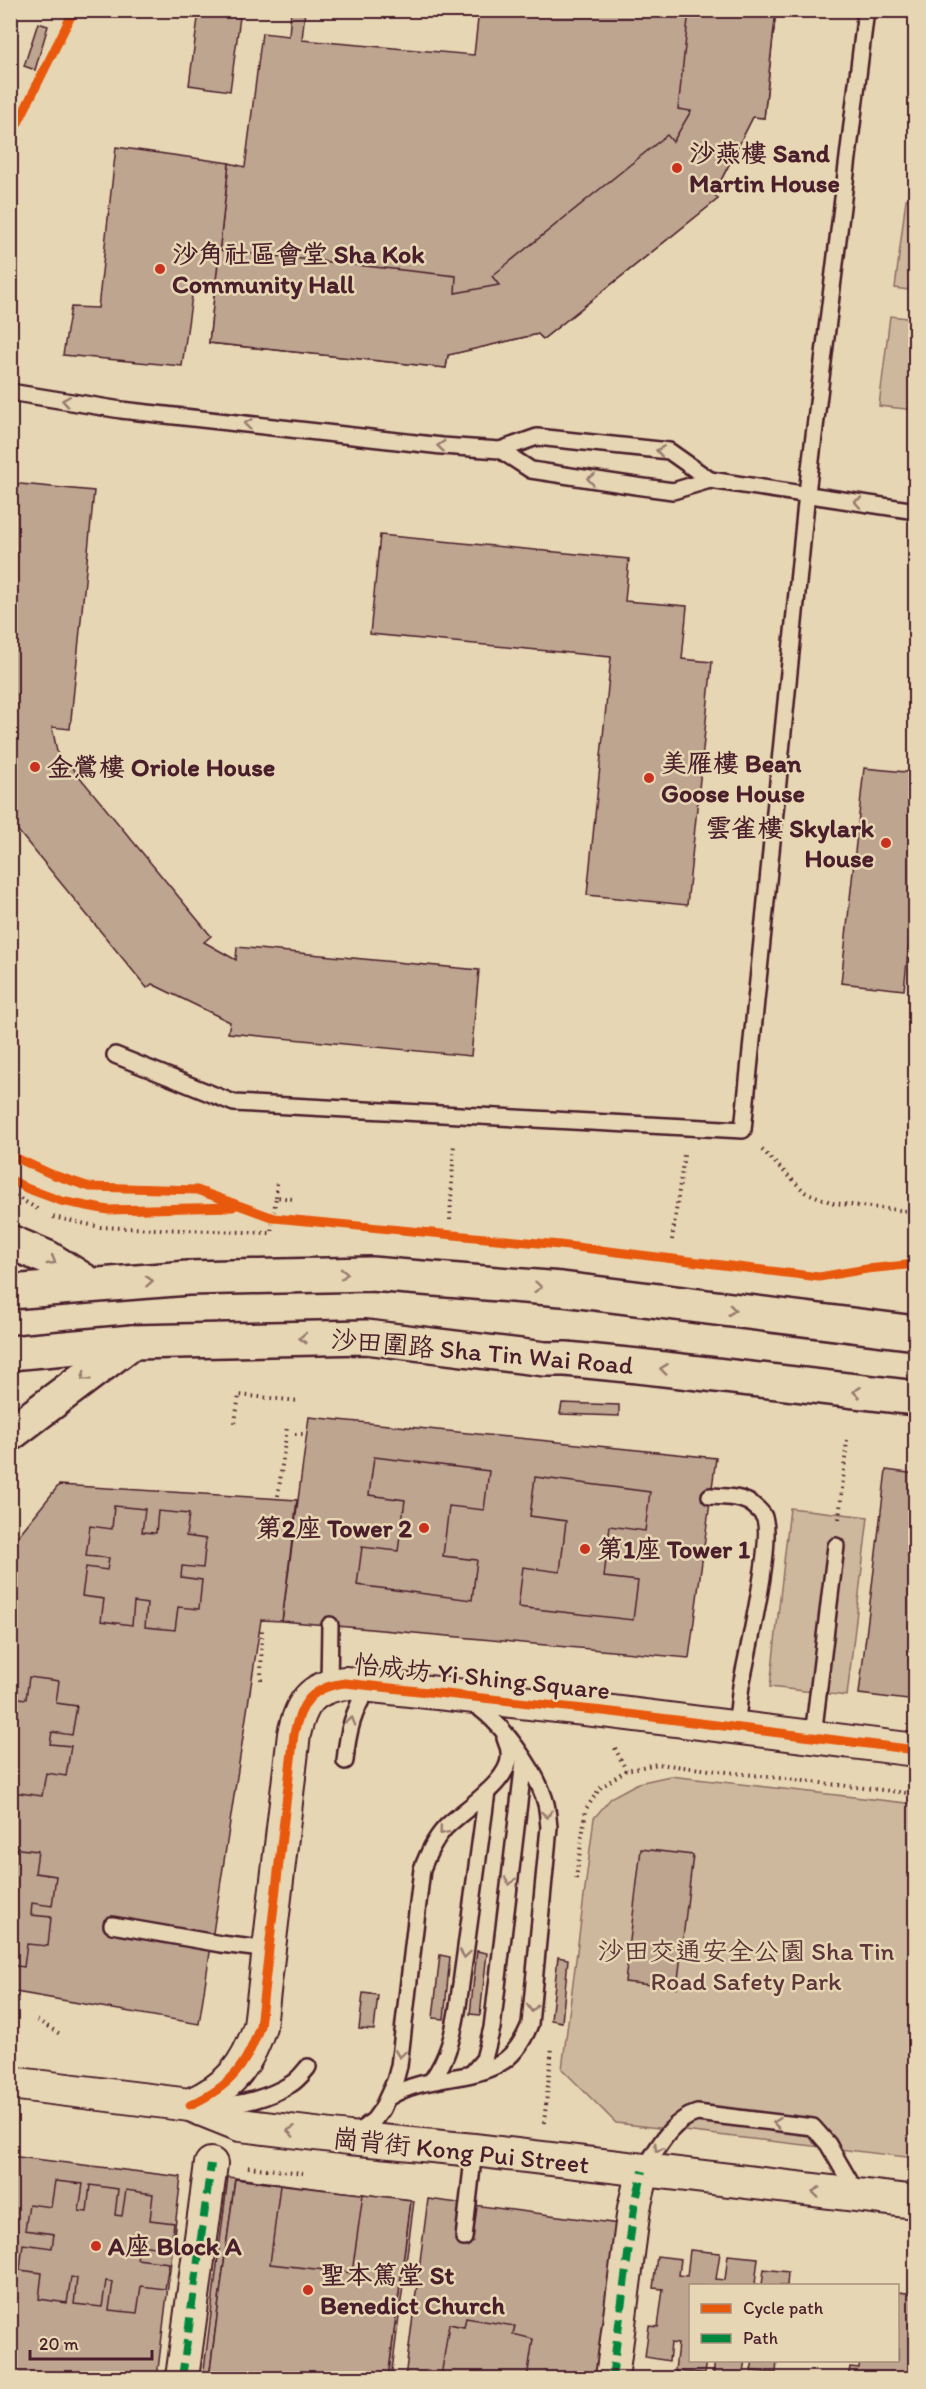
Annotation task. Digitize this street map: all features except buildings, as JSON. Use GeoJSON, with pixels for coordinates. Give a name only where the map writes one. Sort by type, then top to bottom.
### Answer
{"type":"FeatureCollection","features":[{"type":"Feature","properties":{"kind":"main road"},"geometry":{"type":"LineString","coordinates":[[10,1242],[48,1258],[91,1285]]}},
{"type":"Feature","properties":{"kind":"main road"},"geometry":{"type":"LineString","coordinates":[[10,1292],[188,1278],[371,1274],[562,1289],[915,1332]]}},
{"type":"Feature","properties":{"kind":"main road","name":"沙田圍路 Sha Tin Wai Road"},"geometry":{"type":"LineString","coordinates":[[10,1353],[132,1342],[366,1337],[545,1359],[639,1366],[915,1398]]}},
{"type":"Feature","properties":{"kind":"main road"},"geometry":{"type":"LineString","coordinates":[[10,1434],[132,1342]]}},
{"type":"Feature","properties":{"kind":"street","name":"怡成坊 Yi Shing Square"},"geometry":{"type":"LineString","coordinates":[[190,2105],[213,2094],[235,2076],[251,2052],[260,2026],[299,1712],[311,1696],[329,1685],[345,1683],[456,1695],[915,1750]]}},
{"type":"Feature","properties":{"kind":"street","name":"崗背街 Kong Pui Street"},"geometry":{"type":"LineString","coordinates":[[10,2084],[190,2105],[240,2125],[915,2202]]}},
{"type":"Feature","properties":{"kind":"street"},"geometry":{"type":"LineString","coordinates":[[182,2379],[211,2164]]}},
{"type":"Feature","properties":{"kind":"street"},"geometry":{"type":"LineString","coordinates":[[612,2379],[634,2208],[643,2171]]}},
{"type":"Feature","properties":{"kind":"lane"},"geometry":{"type":"LineString","coordinates":[[115,1055],[234,1103],[743,1130],[807,493],[866,10]]}},
{"type":"Feature","properties":{"kind":"lane"},"geometry":{"type":"LineString","coordinates":[[10,392],[133,411],[432,445],[500,450],[537,437],[669,451],[710,480]]}},
{"type":"Feature","properties":{"kind":"lane"},"geometry":{"type":"LineString","coordinates":[[500,450],[531,470],[645,487],[673,491],[710,480],[915,510]]}},
{"type":"Feature","properties":{"kind":"lane"},"geometry":{"type":"LineString","coordinates":[[710,1496],[744,1498],[764,1516],[766,1532],[760,1585],[736,1727]]}},
{"type":"Feature","properties":{"kind":"lane"},"geometry":{"type":"LineString","coordinates":[[813,1736],[836,1546]]}},
{"type":"Feature","properties":{"kind":"lane"},"geometry":{"type":"LineString","coordinates":[[329,1685],[330,1626]]}},
{"type":"Feature","properties":{"kind":"lane"},"geometry":{"type":"LineString","coordinates":[[345,1761],[349,1727],[356,1706],[369,1686]]}},
{"type":"Feature","properties":{"kind":"lane"},"geometry":{"type":"LineString","coordinates":[[388,2097],[404,2088],[499,2064],[516,2049],[530,2024],[549,1827],[545,1803],[534,1776],[503,1732],[477,1706],[456,1695]]}},
{"type":"Feature","properties":{"kind":"lane"},"geometry":{"type":"LineString","coordinates":[[349,2138],[374,2120],[388,2097],[399,2066],[422,1869],[429,1849],[443,1830],[499,1781],[510,1754],[503,1732]]}},
{"type":"Feature","properties":{"kind":"lane"},"geometry":{"type":"LineString","coordinates":[[473,2072],[484,2059],[492,2028],[524,1761]]}},
{"type":"Feature","properties":{"kind":"lane"},"geometry":{"type":"LineString","coordinates":[[432,2080],[444,2064],[451,2044],[487,1792]]}},
{"type":"Feature","properties":{"kind":"lane"},"geometry":{"type":"LineString","coordinates":[[112,1925],[270,1950]]}},
{"type":"Feature","properties":{"kind":"lane"},"geometry":{"type":"LineString","coordinates":[[190,2105],[231,2106],[263,2096],[292,2083],[308,2067]]}},
{"type":"Feature","properties":{"kind":"lane"},"geometry":{"type":"LineString","coordinates":[[643,2171],[674,2125],[685,2116],[697,2113],[709,2114],[813,2127],[828,2144],[858,2196]]}},
{"type":"Feature","properties":{"kind":"lane"},"geometry":{"type":"LineString","coordinates":[[464,2238],[474,2150]]}},
{"type":"Feature","properties":{"kind":"path"},"geometry":{"type":"LineString","coordinates":[[450,1220],[456,1115]]}},
{"type":"Feature","properties":{"kind":"path"},"geometry":{"type":"LineString","coordinates":[[672,1240],[688,1128]]}},
{"type":"Feature","properties":{"kind":"path"},"geometry":{"type":"LineString","coordinates":[[743,1130],[805,1192],[833,1203],[915,1212]]}},
{"type":"Feature","properties":{"kind":"path"},"geometry":{"type":"LineString","coordinates":[[10,1193],[47,1215],[100,1227],[271,1233],[279,1219],[276,1197],[277,1180]]}},
{"type":"Feature","properties":{"kind":"path"},"geometry":{"type":"LineString","coordinates":[[276,1197],[293,1199]]}},
{"type":"Feature","properties":{"kind":"path"},"geometry":{"type":"LineString","coordinates":[[263,1214],[279,1219]]}},
{"type":"Feature","properties":{"kind":"path"},"geometry":{"type":"LineString","coordinates":[[236,1424],[239,1395],[298,1401]]}},
{"type":"Feature","properties":{"kind":"path"},"geometry":{"type":"LineString","coordinates":[[278,1496],[286,1427]]}},
{"type":"Feature","properties":{"kind":"path"},"geometry":{"type":"LineString","coordinates":[[295,1434],[306,1434]]}},
{"type":"Feature","properties":{"kind":"path"},"geometry":{"type":"LineString","coordinates":[[836,1546],[847,1440]]}},
{"type":"Feature","properties":{"kind":"path"},"geometry":{"type":"LineString","coordinates":[[261,1680],[262,1626]]}},
{"type":"Feature","properties":{"kind":"path"},"geometry":{"type":"LineString","coordinates":[[612,1742],[626,1770],[658,1764],[915,1794]]}},
{"type":"Feature","properties":{"kind":"path"},"geometry":{"type":"LineString","coordinates":[[37,2020],[60,2034]]}},
{"type":"Feature","properties":{"kind":"green space"},"geometry":{"type":"Polygon","coordinates":[[[906,199],[915,200],[915,291],[895,288],[906,199]]]}},
{"type":"Feature","properties":{"kind":"green space"},"geometry":{"type":"Polygon","coordinates":[[[890,316],[915,319],[915,410],[879,406],[890,316]]]}},
{"type":"Feature","properties":{"kind":"green space"},"geometry":{"type":"Polygon","coordinates":[[[790,1508],[868,1517],[847,1696],[770,1687],[790,1508]]]}},
{"type":"Feature","properties":{"kind":"green space","name":"沙田交通安全公園 Sha Tin Road Safety Park"},"geometry":{"type":"Polygon","coordinates":[[[670,1776],[915,1804],[915,2158],[616,2123],[562,2069],[594,1818],[612,1797],[638,1783],[670,1776]]]}},
{"type":"Feature","properties":{"kind":"marked path"},"geometry":{"type":"LineString","coordinates":[[182,2378],[211,2164]]}},
{"type":"Feature","properties":{"kind":"marked path"},"geometry":{"type":"LineString","coordinates":[[612,2378],[634,2208],[643,2171]]}},
{"type":"Feature","properties":{"kind":"cycle path"},"geometry":{"type":"LineString","coordinates":[[10,144],[16,127],[74,10]]}},
{"type":"Feature","properties":{"kind":"cycle path"},"geometry":{"type":"LineString","coordinates":[[10,1155],[51,1174],[90,1187],[197,1190],[274,1218],[560,1245],[819,1277],[916,1264]]}},
{"type":"Feature","properties":{"kind":"cycle path"},"geometry":{"type":"LineString","coordinates":[[10,1179],[26,1188],[61,1201],[108,1210],[233,1207]]}},
{"type":"Feature","properties":{"kind":"cycle path"},"geometry":{"type":"LineString","coordinates":[[190,2105],[216,2091],[235,2074],[249,2053],[260,2026],[294,1734],[304,1705],[309,1698],[324,1688],[345,1683],[612,1712],[916,1750]]}},
{"type":"Feature","properties":{"kind":"place","name":"沙燕樓 Sand Martin House"},"geometry":{"type":"Point","coordinates":[677,168]}},
{"type":"Feature","properties":{"kind":"place","name":"沙角社區會堂 Sha Kok Community Hall"},"geometry":{"type":"Point","coordinates":[160,269]}},
{"type":"Feature","properties":{"kind":"place","name":"金鶯樓 Oriole House"},"geometry":{"type":"Point","coordinates":[35,767]}},
{"type":"Feature","properties":{"kind":"place","name":"美雁樓 Bean Goose House"},"geometry":{"type":"Point","coordinates":[649,778]}},
{"type":"Feature","properties":{"kind":"place","name":"雲雀樓 Skylark House"},"geometry":{"type":"Point","coordinates":[886,843]}},
{"type":"Feature","properties":{"kind":"place","name":"第2座 Tower 2"},"geometry":{"type":"Point","coordinates":[424,1528]}},
{"type":"Feature","properties":{"kind":"place","name":"第1座 Tower 1"},"geometry":{"type":"Point","coordinates":[585,1549]}},
{"type":"Feature","properties":{"kind":"place","name":"A座 Block A"},"geometry":{"type":"Point","coordinates":[96,2246]}},
{"type":"Feature","properties":{"kind":"place","name":"聖本篤堂 St Benedict Church"},"geometry":{"type":"Point","coordinates":[308,2290]}}]}
